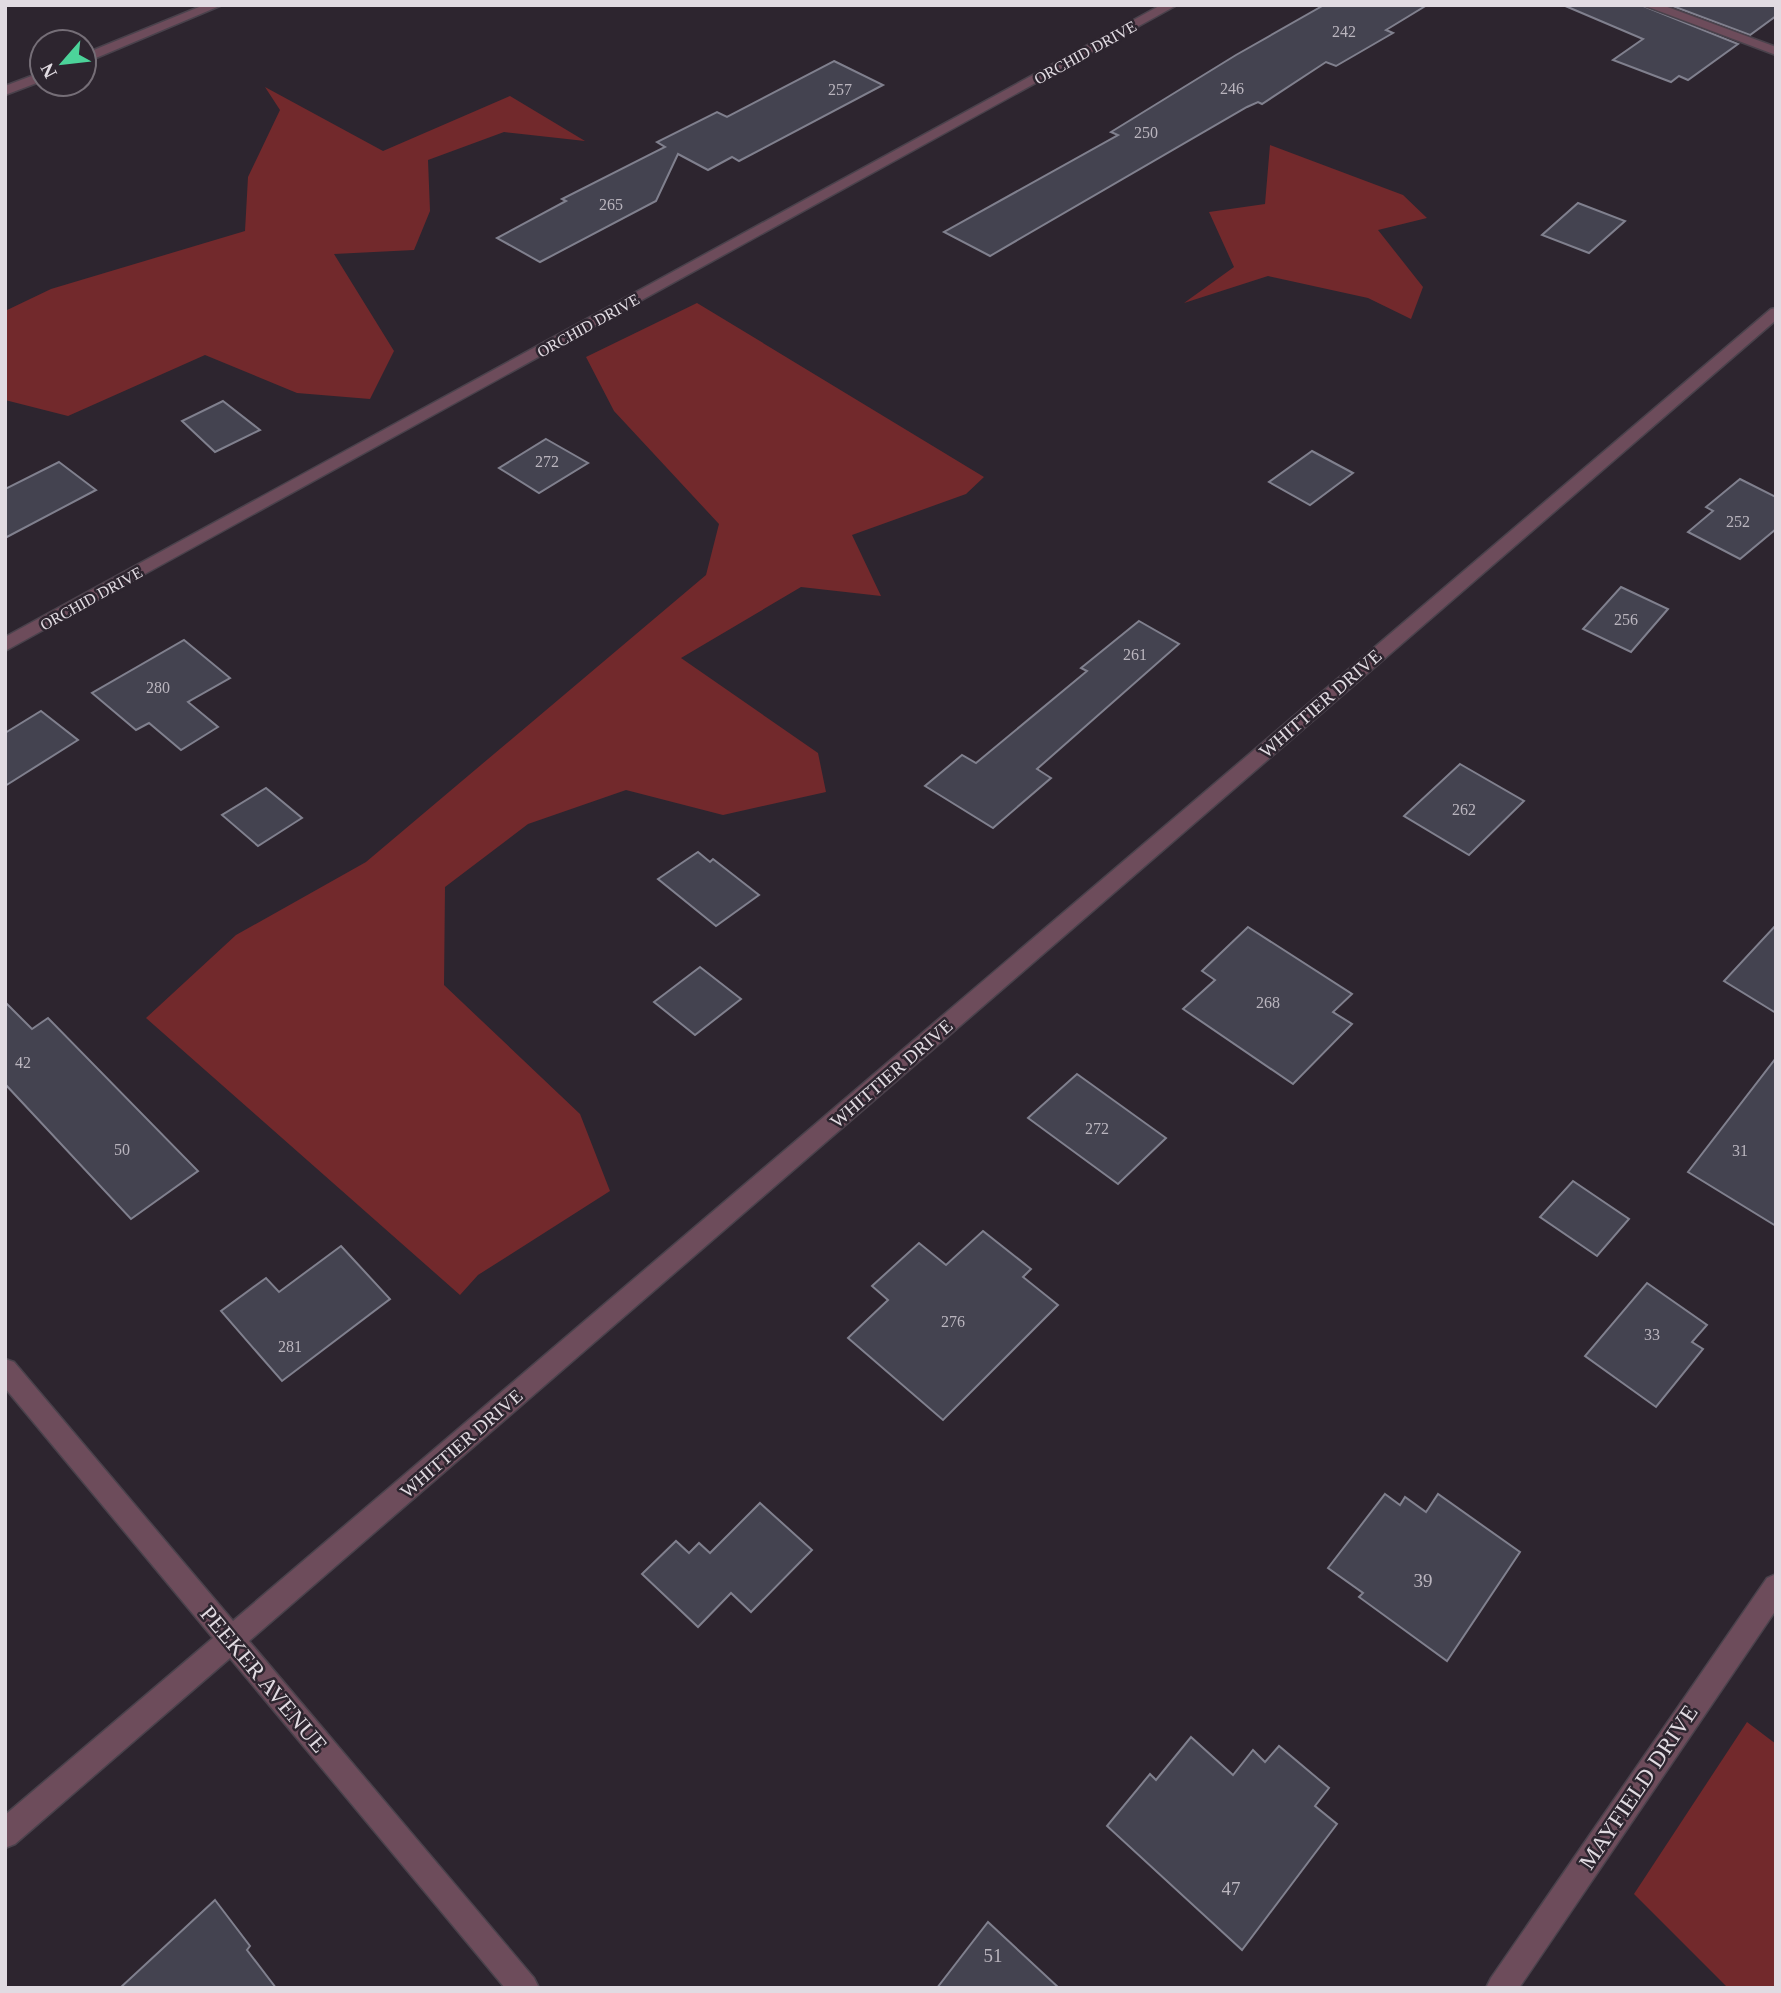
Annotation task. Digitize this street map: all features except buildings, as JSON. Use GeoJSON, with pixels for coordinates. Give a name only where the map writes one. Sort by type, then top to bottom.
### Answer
{"type":"FeatureCollection","features":[{"type":"Feature","properties":{"kind":"street"},"geometry":{"type":"LineString","coordinates":[[98,53],[216,5]]}},
{"type":"Feature","properties":{"kind":"street","name":"ORCHID DRIVE"},"geometry":{"type":"LineString","coordinates":[[5,645],[1171,5]]}},
{"type":"Feature","properties":{"kind":"street"},"geometry":{"type":"LineString","coordinates":[[1648,5],[1776,51]]}},
{"type":"Feature","properties":{"kind":"street"},"geometry":{"type":"LineString","coordinates":[[5,92],[28,82]]}},
{"type":"Feature","properties":{"kind":"street","name":"WHITTIER DRIVE"},"geometry":{"type":"LineString","coordinates":[[5,1834],[1776,312]]}},
{"type":"Feature","properties":{"kind":"street","name":"PEEKER AVENUE"},"geometry":{"type":"LineString","coordinates":[[5,1370],[524,1988]]}},
{"type":"Feature","properties":{"kind":"street","name":"MAYFIELD DRIVE"},"geometry":{"type":"LineString","coordinates":[[1501,1988],[1776,1587]]}},
{"type":"Feature","properties":{"kind":"shaded area"},"geometry":{"type":"Polygon","coordinates":[[[265,87],[383,151],[510,96],[585,141],[504,132],[428,160],[430,211],[414,250],[334,254],[394,351],[370,399],[297,393],[205,355],[68,416],[5,400],[5,311],[51,289],[245,231],[248,177],[280,110],[265,87]]]}},
{"type":"Feature","properties":{"kind":"shaded area"},"geometry":{"type":"Polygon","coordinates":[[[1270,145],[1403,195],[1427,218],[1378,230],[1423,287],[1411,319],[1368,298],[1268,276],[1184,303],[1234,267],[1209,212],[1265,204],[1270,145]]]}},
{"type":"Feature","properties":{"kind":"shaded area"},"geometry":{"type":"Polygon","coordinates":[[[697,303],[984,477],[966,494],[852,535],[881,596],[801,587],[681,658],[818,753],[826,792],[723,815],[626,790],[528,824],[445,887],[444,985],[580,1114],[610,1191],[478,1275],[460,1295],[146,1018],[236,935],[366,862],[706,575],[719,524],[614,411],[586,357],[697,303]]]}},
{"type":"Feature","properties":{"kind":"shaded area"},"geometry":{"type":"Polygon","coordinates":[[[1747,1722],[1776,1744],[1776,1988],[1728,1988],[1634,1894],[1747,1722]]]}}]}
